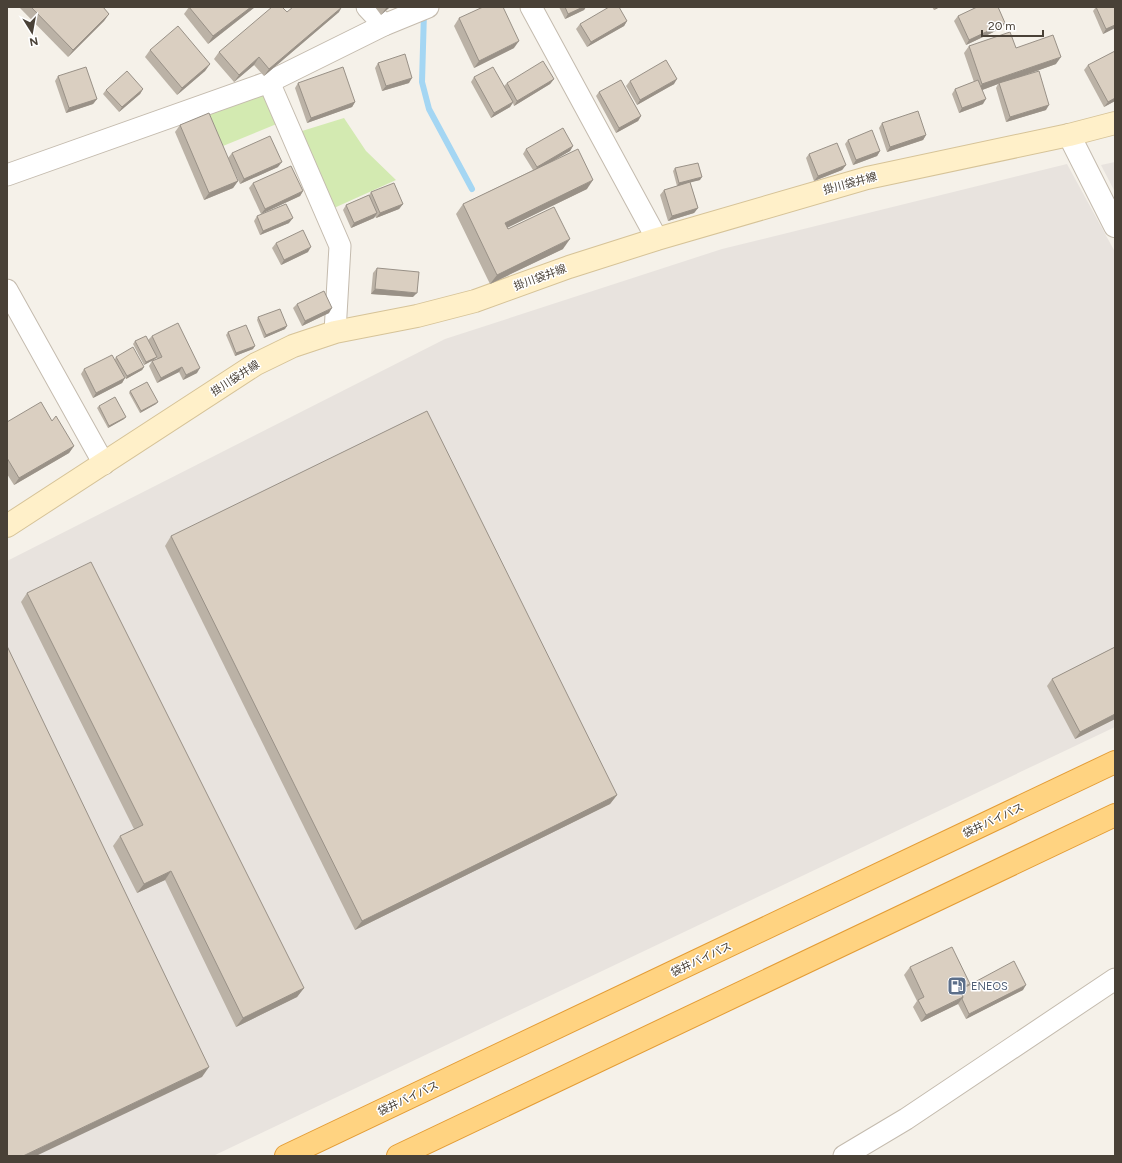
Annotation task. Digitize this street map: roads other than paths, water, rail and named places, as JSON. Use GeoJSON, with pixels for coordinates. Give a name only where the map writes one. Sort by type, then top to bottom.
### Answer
{"type":"FeatureCollection","features":[{"type":"Feature","properties":{"kind":"highway","name":"袋井バイパス"},"geometry":{"type":"LineString","coordinates":[[286,1156],[1115,762]]}},
{"type":"Feature","properties":{"kind":"highway"},"geometry":{"type":"LineString","coordinates":[[398,1156],[1113,819]]}},
{"type":"Feature","properties":{"kind":"main road","name":"掛川袋井線"},"geometry":{"type":"LineString","coordinates":[[7,526],[256,364],[293,346],[335,332],[417,316],[475,300],[569,267],[657,239],[867,178],[1069,135],[1115,123]]}},
{"type":"Feature","properties":{"kind":"street"},"geometry":{"type":"LineString","coordinates":[[367,7],[384,25]]}},
{"type":"Feature","properties":{"kind":"street"},"geometry":{"type":"LineString","coordinates":[[7,175],[268,82],[384,25],[428,7]]}},
{"type":"Feature","properties":{"kind":"street"},"geometry":{"type":"LineString","coordinates":[[531,7],[657,239]]}},
{"type":"Feature","properties":{"kind":"street"},"geometry":{"type":"LineString","coordinates":[[268,82],[340,246],[335,332]]}},
{"type":"Feature","properties":{"kind":"street"},"geometry":{"type":"LineString","coordinates":[[1069,135],[1115,226]]}},
{"type":"Feature","properties":{"kind":"street"},"geometry":{"type":"LineString","coordinates":[[7,290],[104,464]]}},
{"type":"Feature","properties":{"kind":"street"},"geometry":{"type":"LineString","coordinates":[[844,1156],[906,1119],[1115,979]]}},
{"type":"Feature","properties":{"kind":"waterway"},"geometry":{"type":"LineString","coordinates":[[424,12],[422,82],[429,109],[472,189]]}},
{"type":"Feature","properties":{"kind":"place","name":"ENEOS"},"geometry":{"type":"Point","coordinates":[957,986]}}]}
